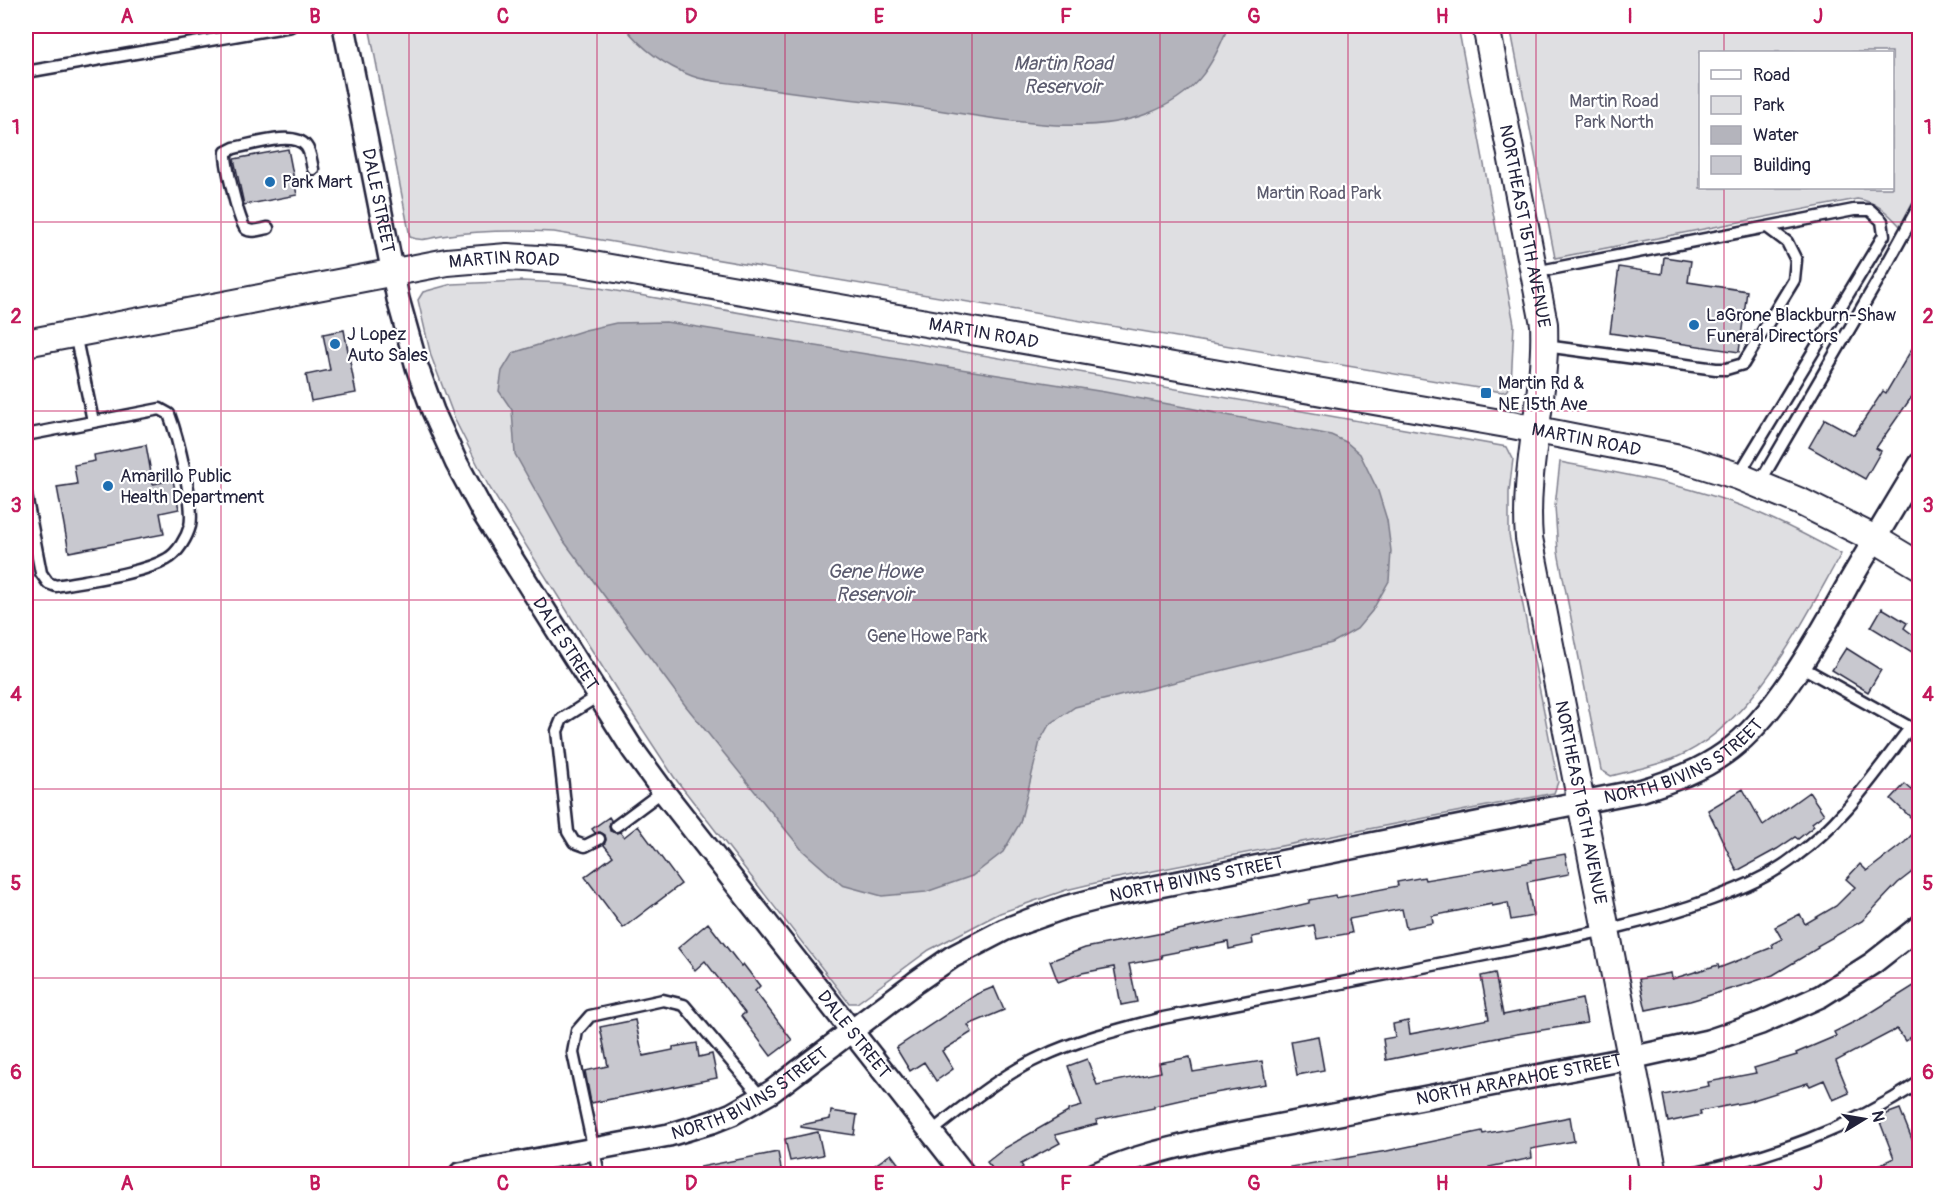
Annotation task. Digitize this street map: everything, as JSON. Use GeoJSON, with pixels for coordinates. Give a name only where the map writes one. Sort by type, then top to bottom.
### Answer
{"type":"FeatureCollection","features":[{"type":"Feature","properties":{"kind":"street","name":"DALE STREET"},"geometry":{"type":"LineString","coordinates":[[344,26],[400,306],[417,368],[456,462],[485,516],[633,750],[964,1174]]}},
{"type":"Feature","properties":{"kind":"street","name":"NORTHEAST 15TH AVENUE"},"geometry":{"type":"LineString","coordinates":[[1486,26],[1544,324],[1545,346],[1535,429]]}},
{"type":"Feature","properties":{"kind":"street","name":"MARTIN ROAD"},"geometry":{"type":"LineString","coordinates":[[26,343],[447,262],[507,257],[570,261],[1535,429],[1680,458],[1749,480],[1875,539],[1920,566]]}},
{"type":"Feature","properties":{"kind":"street","name":"NORTHEAST 16TH AVENUE"},"geometry":{"type":"LineString","coordinates":[[1535,429],[1528,493],[1529,538],[1654,1174]]}},
{"type":"Feature","properties":{"kind":"street"},"geometry":{"type":"LineString","coordinates":[[1875,539],[1920,464]]}},
{"type":"Feature","properties":{"kind":"street","name":"NORTH BIVINS STREET"},"geometry":{"type":"LineString","coordinates":[[460,1174],[687,1130],[732,1113],[762,1098],[916,982],[960,952],[1005,930],[1066,907],[1108,896],[1643,790],[1675,780],[1702,768],[1744,738],[1769,709],[1800,666],[1875,539]]}},
{"type":"Feature","properties":{"kind":"street","name":"NORTH ARAPAHOE STREET"},"geometry":{"type":"LineString","coordinates":[[1095,1174],[1156,1151],[1219,1137],[1631,1058],[1707,1041],[1761,1023],[1821,996],[1873,963],[1920,926]]}},
{"type":"Feature","properties":{"kind":"lane"},"geometry":{"type":"LineString","coordinates":[[26,72],[291,26]]}},
{"type":"Feature","properties":{"kind":"lane"},"geometry":{"type":"LineString","coordinates":[[1919,26],[1920,30]]}},
{"type":"Feature","properties":{"kind":"lane"},"geometry":{"type":"LineString","coordinates":[[268,228],[247,230],[241,223],[228,171],[226,152],[234,148],[287,138],[301,140],[308,148],[313,169]]}},
{"type":"Feature","properties":{"kind":"lane"},"geometry":{"type":"LineString","coordinates":[[1749,480],[1881,275],[1920,204]]}},
{"type":"Feature","properties":{"kind":"lane"},"geometry":{"type":"LineString","coordinates":[[1535,272],[1854,210],[1870,210],[1882,220],[1884,236],[1749,480]]}},
{"type":"Feature","properties":{"kind":"lane"},"geometry":{"type":"LineString","coordinates":[[1545,346],[1716,369],[1726,369],[1743,364],[1794,280],[1796,260],[1787,242],[1767,227]]}},
{"type":"Feature","properties":{"kind":"lane"},"geometry":{"type":"LineString","coordinates":[[75,334],[93,421]]}},
{"type":"Feature","properties":{"kind":"lane"},"geometry":{"type":"LineString","coordinates":[[26,435],[160,409],[169,414],[175,428],[191,508],[190,526],[183,543],[169,559],[145,569],[56,586],[48,583],[41,573],[26,495]]}},
{"type":"Feature","properties":{"kind":"lane"},"geometry":{"type":"LineString","coordinates":[[931,1132],[977,1095],[1039,1057],[1114,1031],[1163,1018],[1606,930],[1684,909],[1764,877],[1796,857],[1825,833],[1915,730],[1800,666]]}},
{"type":"Feature","properties":{"kind":"lane"},"geometry":{"type":"LineString","coordinates":[[598,696],[562,719],[557,731],[568,832],[574,842],[585,846],[599,839]]}},
{"type":"Feature","properties":{"kind":"lane"},"geometry":{"type":"LineString","coordinates":[[616,826],[663,791]]}},
{"type":"Feature","properties":{"kind":"lane"},"geometry":{"type":"LineString","coordinates":[[598,1174],[573,1053],[577,1031],[590,1016],[663,1000],[684,1005],[762,1098]]}},
{"type":"Feature","properties":{"kind":"lane"},"geometry":{"type":"LineString","coordinates":[[1686,1174],[1713,1169],[1794,1146],[1853,1122],[1920,1082]]}},
{"type":"Feature","properties":{"kind":"green space","name":"Martin Road Park"},"geometry":{"type":"Polygon","coordinates":[[[369,26],[1458,26],[1514,324],[1511,385],[1502,392],[554,232],[484,232],[426,239],[410,237],[369,26]]]}},
{"type":"Feature","properties":{"kind":"green space","name":"Martin Road Park North"},"geometry":{"type":"Polygon","coordinates":[[[1510,26],[1909,26],[1919,79],[1920,188],[1900,226],[1881,208],[1857,199],[1555,258],[1510,26]]]}},
{"type":"Feature","properties":{"kind":"green space","name":"Gene Howe Reservoir"},"geometry":{"type":"Polygon","coordinates":[[[522,281],[599,288],[1507,447],[1513,459],[1509,492],[1509,535],[1558,782],[1554,793],[1112,879],[1066,890],[1000,913],[929,950],[857,1003],[849,1003],[674,777],[488,485],[456,422],[431,356],[418,300],[423,292],[452,284],[522,281]]]}},
{"type":"Feature","properties":{"kind":"green space"},"geometry":{"type":"Polygon","coordinates":[[[1560,462],[1654,480],[1701,492],[1771,518],[1841,554],[1772,671],[1751,699],[1727,723],[1702,744],[1673,759],[1611,776],[1601,770],[1558,552],[1555,506],[1560,462]]]}},
{"type":"Feature","properties":{"kind":"water","name":"Martin Road Reservoir"},"geometry":{"type":"Polygon","coordinates":[[[624,26],[1228,26],[1208,68],[1190,89],[1165,106],[1120,121],[1089,125],[1056,125],[705,80],[681,72],[662,61],[638,42],[624,26]]]}},
{"type":"Feature","properties":{"kind":"water","name":"Gene Howe Reservoir"},"geometry":{"type":"Polygon","coordinates":[[[666,322],[1105,392],[1331,435],[1346,442],[1360,454],[1378,491],[1387,520],[1391,551],[1389,581],[1372,611],[1357,629],[1332,643],[1075,707],[1049,725],[1040,741],[1020,823],[1003,852],[972,876],[926,892],[882,896],[842,885],[802,850],[685,705],[563,540],[515,454],[512,410],[499,391],[502,371],[513,353],[585,330],[616,323],[666,322]]]}},
{"type":"Feature","properties":{"kind":"building"},"geometry":{"type":"Polygon","coordinates":[[[288,149],[297,195],[244,205],[234,159],[288,149]]]}},
{"type":"Feature","properties":{"kind":"building"},"geometry":{"type":"Polygon","coordinates":[[[1664,257],[1691,261],[1688,282],[1747,291],[1739,352],[1610,333],[1619,267],[1662,274],[1664,257]]]}},
{"type":"Feature","properties":{"kind":"building"},"geometry":{"type":"Polygon","coordinates":[[[344,330],[356,393],[311,401],[306,375],[330,370],[323,334],[344,330]]]}},
{"type":"Feature","properties":{"kind":"building"},"geometry":{"type":"Polygon","coordinates":[[[1920,335],[1920,385],[1876,448],[1881,451],[1865,479],[1809,447],[1825,419],[1854,435],[1883,391],[1886,393],[1920,335]]]}},
{"type":"Feature","properties":{"kind":"building"},"geometry":{"type":"Polygon","coordinates":[[[146,445],[153,484],[173,480],[179,509],[160,513],[164,534],[69,552],[57,487],[77,484],[74,465],[95,461],[94,455],[146,445]]]}},
{"type":"Feature","properties":{"kind":"building"},"geometry":{"type":"Polygon","coordinates":[[[1882,608],[1907,623],[1904,628],[1920,640],[1920,657],[1871,627],[1882,608]]]}},
{"type":"Feature","properties":{"kind":"building"},"geometry":{"type":"Polygon","coordinates":[[[1846,648],[1881,670],[1868,692],[1832,670],[1846,648]]]}},
{"type":"Feature","properties":{"kind":"building"},"geometry":{"type":"Polygon","coordinates":[[[1905,784],[1920,797],[1920,826],[1891,799],[1905,784]]]}},
{"type":"Feature","properties":{"kind":"building"},"geometry":{"type":"Polygon","coordinates":[[[1743,789],[1763,825],[1809,792],[1824,814],[1812,823],[1814,826],[1798,839],[1795,837],[1737,871],[1708,810],[1743,789]]]}},
{"type":"Feature","properties":{"kind":"building"},"geometry":{"type":"Polygon","coordinates":[[[609,817],[610,831],[620,832],[624,837],[638,826],[681,884],[623,928],[585,877],[613,856],[604,845],[605,835],[600,832],[595,833],[592,829],[609,817]]]}},
{"type":"Feature","properties":{"kind":"building"},"geometry":{"type":"Polygon","coordinates":[[[1920,826],[1920,866],[1898,883],[1862,921],[1817,946],[1818,948],[1773,975],[1690,1001],[1646,1010],[1639,979],[1671,973],[1672,979],[1718,965],[1719,968],[1773,947],[1772,944],[1782,939],[1775,927],[1800,914],[1805,924],[1836,906],[1855,887],[1846,879],[1860,864],[1867,871],[1905,842],[1920,826]]]}},
{"type":"Feature","properties":{"kind":"building"},"geometry":{"type":"Polygon","coordinates":[[[1565,854],[1569,874],[1527,882],[1533,916],[1511,920],[1508,903],[1492,906],[1492,904],[1432,916],[1433,923],[1406,928],[1402,909],[1349,919],[1352,933],[1317,939],[1314,925],[1252,937],[1253,944],[1229,949],[1228,942],[1161,955],[1162,958],[1129,964],[1137,1002],[1121,1005],[1114,967],[1082,973],[1058,982],[1050,961],[1085,948],[1266,913],[1309,903],[1309,900],[1335,895],[1336,898],[1398,886],[1397,882],[1424,877],[1425,880],[1532,862],[1531,860],[1565,854]]]}},
{"type":"Feature","properties":{"kind":"building"},"geometry":{"type":"Polygon","coordinates":[[[708,923],[741,966],[743,964],[760,986],[755,991],[792,1040],[771,1056],[741,1016],[745,1013],[705,961],[695,970],[678,948],[708,923]]]}},
{"type":"Feature","properties":{"kind":"building"},"geometry":{"type":"Polygon","coordinates":[[[1495,973],[1503,1015],[1582,999],[1587,1023],[1517,1034],[1386,1060],[1383,1039],[1395,1037],[1393,1024],[1408,1021],[1410,1034],[1489,1019],[1481,976],[1495,973]]]}},
{"type":"Feature","properties":{"kind":"building"},"geometry":{"type":"Polygon","coordinates":[[[1920,982],[1920,1031],[1905,1041],[1897,1029],[1836,1061],[1849,1093],[1833,1100],[1824,1080],[1810,1086],[1808,1083],[1747,1102],[1700,1111],[1701,1115],[1668,1122],[1663,1095],[1709,1086],[1708,1082],[1756,1073],[1754,1068],[1797,1055],[1796,1053],[1836,1036],[1834,1032],[1864,1017],[1920,982]]]}},
{"type":"Feature","properties":{"kind":"building"},"geometry":{"type":"Polygon","coordinates":[[[994,987],[1004,1010],[968,1025],[972,1032],[942,1051],[953,1069],[936,1081],[924,1062],[910,1071],[896,1048],[977,994],[994,987]]]}},
{"type":"Feature","properties":{"kind":"building"},"geometry":{"type":"Polygon","coordinates":[[[635,1020],[643,1056],[697,1043],[699,1057],[712,1054],[717,1078],[591,1103],[585,1071],[608,1066],[600,1027],[635,1020]]]}},
{"type":"Feature","properties":{"kind":"building"},"geometry":{"type":"Polygon","coordinates":[[[1318,1036],[1324,1070],[1297,1075],[1291,1041],[1318,1036]]]}},
{"type":"Feature","properties":{"kind":"building"},"geometry":{"type":"Polygon","coordinates":[[[1190,1057],[1193,1072],[1262,1061],[1266,1084],[1198,1096],[1096,1120],[1097,1124],[1055,1135],[1060,1143],[1021,1164],[1023,1167],[1013,1174],[997,1174],[987,1162],[1005,1148],[1068,1110],[1082,1106],[1068,1066],[1087,1059],[1097,1085],[1161,1072],[1159,1063],[1190,1057]]]}},
{"type":"Feature","properties":{"kind":"building"},"geometry":{"type":"Polygon","coordinates":[[[1900,1109],[1915,1147],[1920,1144],[1920,1174],[1859,1174],[1894,1158],[1878,1117],[1900,1109]]]}},
{"type":"Feature","properties":{"kind":"building"},"geometry":{"type":"Polygon","coordinates":[[[831,1111],[857,1115],[854,1135],[801,1127],[801,1125],[830,1119],[831,1111]]]}},
{"type":"Feature","properties":{"kind":"building"},"geometry":{"type":"Polygon","coordinates":[[[1570,1117],[1574,1141],[1531,1149],[1532,1158],[1489,1167],[1490,1172],[1424,1174],[1423,1168],[1389,1174],[1291,1174],[1290,1167],[1570,1117]]]}},
{"type":"Feature","properties":{"kind":"building"},"geometry":{"type":"Polygon","coordinates":[[[818,1132],[823,1155],[790,1161],[785,1139],[818,1132]]]}},
{"type":"Feature","properties":{"kind":"building"},"geometry":{"type":"Polygon","coordinates":[[[778,1152],[782,1174],[701,1174],[700,1167],[778,1152]]]}},
{"type":"Feature","properties":{"kind":"building"},"geometry":{"type":"Polygon","coordinates":[[[891,1154],[906,1174],[862,1174],[891,1154]]]}},
{"type":"Feature","properties":{"kind":"place","name":"Park Mart"},"geometry":{"type":"Point","coordinates":[270,182]}},
{"type":"Feature","properties":{"kind":"place","name":"LaGrone Blackburn-Shaw Funeral Directors"},"geometry":{"type":"Point","coordinates":[1694,325]}},
{"type":"Feature","properties":{"kind":"place","name":"J Lopez Auto Sales"},"geometry":{"type":"Point","coordinates":[335,344]}},
{"type":"Feature","properties":{"kind":"place","name":"Martin Rd & NE 15th Ave"},"geometry":{"type":"Point","coordinates":[1486,393]}},
{"type":"Feature","properties":{"kind":"place","name":"Amarillo Public Health Department"},"geometry":{"type":"Point","coordinates":[108,486]}},
{"type":"Feature","properties":{"kind":"park label","name":"Gene Howe Park"},"geometry":{"type":"Point","coordinates":[927,636]}}]}
